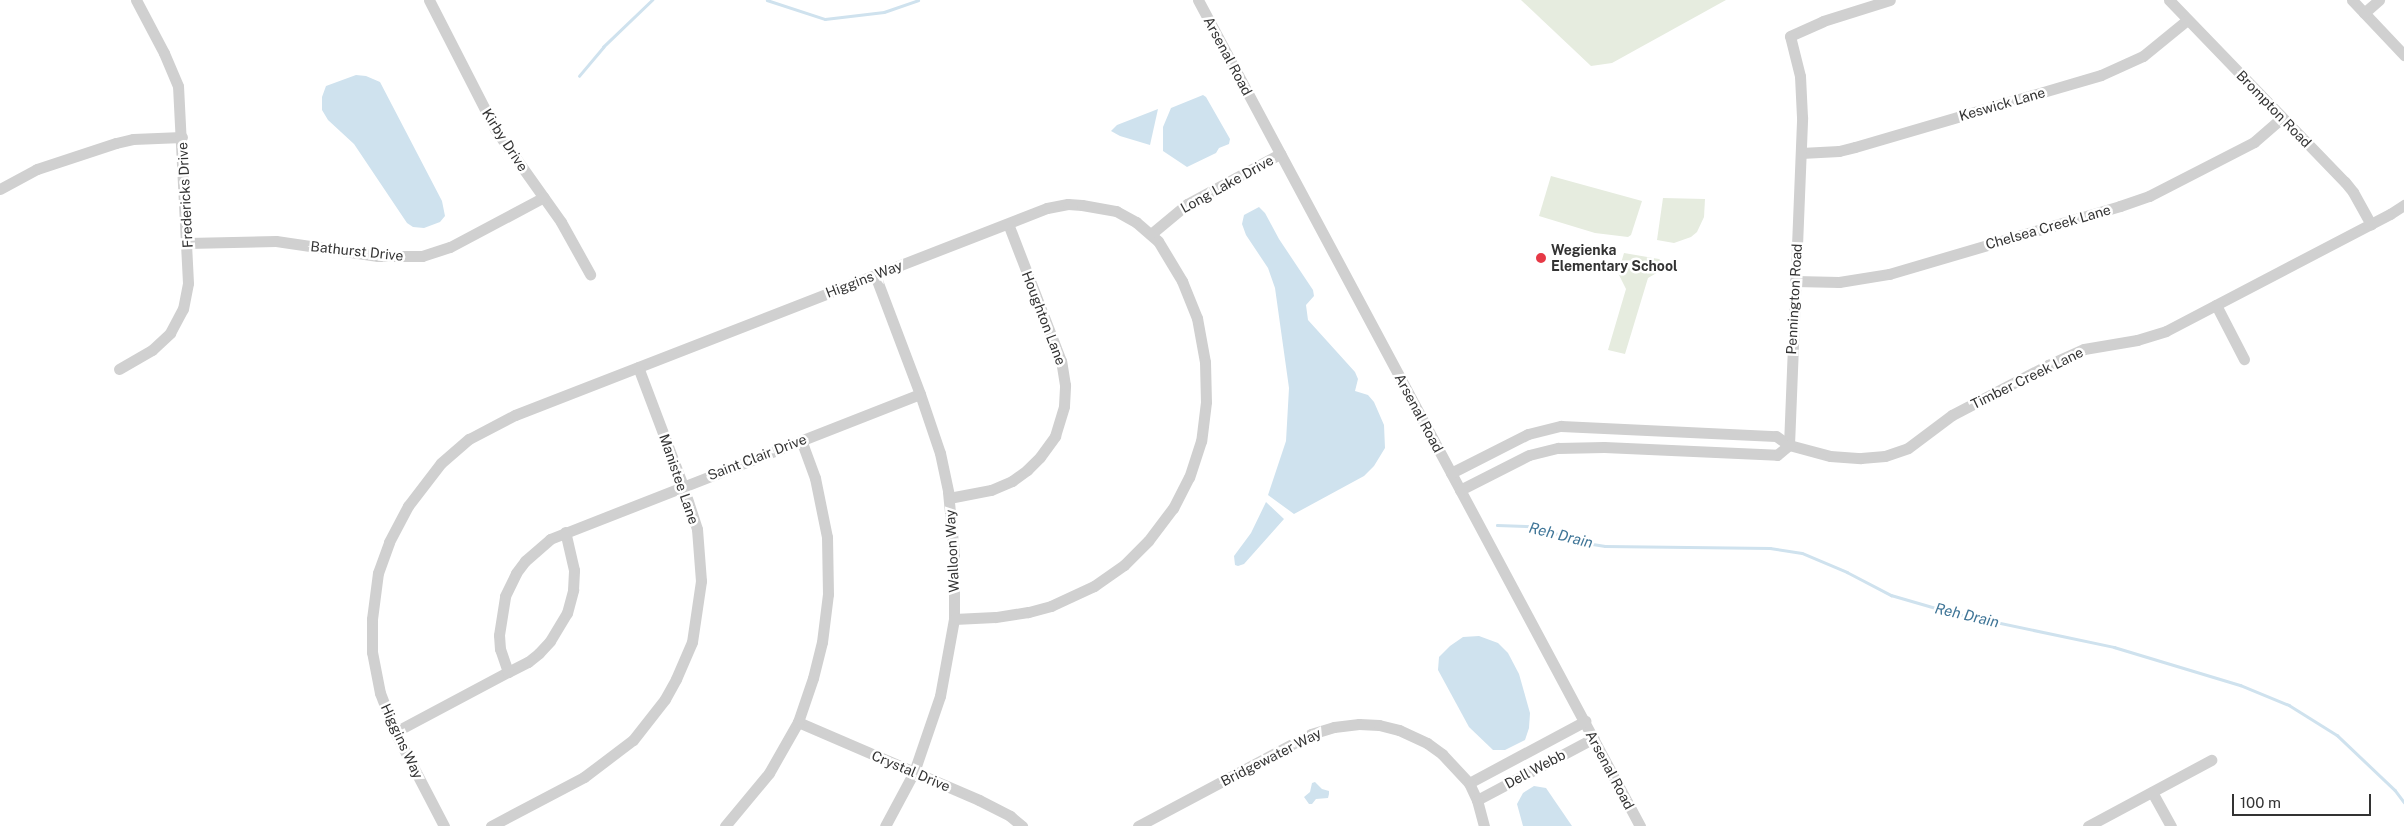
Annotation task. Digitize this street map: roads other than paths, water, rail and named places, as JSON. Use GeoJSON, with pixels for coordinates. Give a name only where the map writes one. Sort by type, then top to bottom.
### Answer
{"type":"FeatureCollection","features":[{"type":"Feature","properties":{"kind":"street","name":"Fredericks Drive"},"geometry":{"type":"LineString","coordinates":[[119,369],[158,345],[175,326],[183,309],[187,293],[187,243],[178,86],[164,53],[136,0]]}},
{"type":"Feature","properties":{"kind":"street","name":"Kirby Drive"},"geometry":{"type":"LineString","coordinates":[[429,0],[495,130],[561,222],[590,274]]}},
{"type":"Feature","properties":{"kind":"street","name":"Arsenal Road"},"geometry":{"type":"LineString","coordinates":[[1198,0],[1640,826]]}},
{"type":"Feature","properties":{"kind":"street","name":"Pennington Road"},"geometry":{"type":"LineString","coordinates":[[1789,445],[1801,153],[1800,76],[1790,36],[1823,21],[1890,0]]}},
{"type":"Feature","properties":{"kind":"street","name":"Brompton Road"},"geometry":{"type":"LineString","coordinates":[[2168,0],[2350,188],[2371,224]]}},
{"type":"Feature","properties":{"kind":"street"},"geometry":{"type":"LineString","coordinates":[[2352,0],[2404,55]]}},
{"type":"Feature","properties":{"kind":"street"},"geometry":{"type":"LineString","coordinates":[[2364,13],[2379,0]]}},
{"type":"Feature","properties":{"kind":"street","name":"Keswick Lane"},"geometry":{"type":"LineString","coordinates":[[1801,153],[1839,151],[1855,147],[2101,75],[2143,56],[2187,20]]}},
{"type":"Feature","properties":{"kind":"street","name":"Chelsea Creek Lane"},"geometry":{"type":"LineString","coordinates":[[1795,281],[1839,282],[1889,274],[2120,206],[2149,196],[2254,142],[2282,118]]}},
{"type":"Feature","properties":{"kind":"street"},"geometry":{"type":"LineString","coordinates":[[0,189],[37,169],[116,143],[133,139],[182,136]]}},
{"type":"Feature","properties":{"kind":"street","name":"Long Lake Drive"},"geometry":{"type":"LineString","coordinates":[[1151,234],[1187,204],[1280,154]]}},
{"type":"Feature","properties":{"kind":"street","name":"Bathurst Drive"},"geometry":{"type":"LineString","coordinates":[[187,243],[276,241],[378,256],[422,256],[450,247],[544,197]]}},
{"type":"Feature","properties":{"kind":"street","name":"Higgins Way"},"geometry":{"type":"LineString","coordinates":[[444,826],[395,732],[380,694],[375,671],[372,619],[375,588],[382,557],[408,506],[441,463],[469,439],[515,415],[1047,208],[1068,204],[1116,211],[1151,234],[1165,251],[1197,318],[1205,362],[1206,402],[1201,441],[1189,477],[1177,501],[1156,532],[1133,558],[1084,592],[1051,606],[1018,614],[954,619]]}},
{"type":"Feature","properties":{"kind":"street","name":"Timber Creek Lane"},"geometry":{"type":"LineString","coordinates":[[1451,473],[1528,434],[1562,426],[1776,436],[1789,445],[1830,456],[1846,458],[1873,457],[1896,452],[1920,441],[1952,415],[2074,352],[2153,336],[2371,224],[2404,204]]}},
{"type":"Feature","properties":{"kind":"street","name":"Houghton Lane"},"geometry":{"type":"LineString","coordinates":[[949,498],[996,488],[1012,481],[1027,470],[1040,457],[1054,436],[1064,406],[1065,385],[1061,361],[1008,224]]}},
{"type":"Feature","properties":{"kind":"street","name":"Walloon Way"},"geometry":{"type":"LineString","coordinates":[[875,275],[940,453],[949,498],[954,552],[954,619],[940,696],[914,772],[884,826]]}},
{"type":"Feature","properties":{"kind":"street"},"geometry":{"type":"LineString","coordinates":[[2216,304],[2244,359]]}},
{"type":"Feature","properties":{"kind":"street","name":"Manistee Lane"},"geometry":{"type":"LineString","coordinates":[[491,826],[584,777],[621,750],[652,717],[676,679],[692,642],[702,581],[697,528],[684,486],[638,367]]}},
{"type":"Feature","properties":{"kind":"street","name":"Saint Clair Drive"},"geometry":{"type":"LineString","coordinates":[[508,672],[500,649],[501,608],[509,584],[533,552],[550,539],[920,394]]}},
{"type":"Feature","properties":{"kind":"street"},"geometry":{"type":"LineString","coordinates":[[1604,447],[1606,428]]}},
{"type":"Feature","properties":{"kind":"street"},"geometry":{"type":"LineString","coordinates":[[1696,452],[1697,432]]}},
{"type":"Feature","properties":{"kind":"street"},"geometry":{"type":"LineString","coordinates":[[725,826],[764,779],[798,722],[819,654],[825,622],[828,582],[827,537],[820,500],[808,457],[801,440]]}},
{"type":"Feature","properties":{"kind":"street"},"geometry":{"type":"LineString","coordinates":[[1460,490],[1529,455],[1543,450],[1565,447],[1604,447],[1777,455],[1789,445]]}},
{"type":"Feature","properties":{"kind":"street"},"geometry":{"type":"LineString","coordinates":[[395,732],[528,662],[550,641],[567,613],[573,590],[574,570],[565,532]]}},
{"type":"Feature","properties":{"kind":"street","name":"Crystal Drive"},"geometry":{"type":"LineString","coordinates":[[798,722],[998,809],[1022,826]]}},
{"type":"Feature","properties":{"kind":"street","name":"Dell Webb"},"geometry":{"type":"LineString","coordinates":[[1469,783],[1585,722]]}},
{"type":"Feature","properties":{"kind":"street","name":"Bridgewater Way"},"geometry":{"type":"LineString","coordinates":[[1138,826],[1311,734],[1344,725],[1379,725],[1408,734],[1442,754],[1469,783],[1477,800],[1484,826]]}},
{"type":"Feature","properties":{"kind":"street","name":"Dell Webb"},"geometry":{"type":"LineString","coordinates":[[1477,800],[1594,738]]}},
{"type":"Feature","properties":{"kind":"street"},"geometry":{"type":"LineString","coordinates":[[2088,826],[2211,760]]}},
{"type":"Feature","properties":{"kind":"street"},"geometry":{"type":"LineString","coordinates":[[2152,792],[2171,826]]}},
{"type":"Feature","properties":{"kind":"water"},"geometry":{"type":"Polygon","coordinates":[[[356,75],[366,76],[380,82],[442,201],[445,216],[440,222],[424,228],[413,227],[407,223],[354,144],[328,120],[322,110],[322,97],[326,86],[356,75]]]}},
{"type":"Feature","properties":{"kind":"water"},"geometry":{"type":"Polygon","coordinates":[[[1203,95],[1206,97],[1230,139],[1229,144],[1219,148],[1216,153],[1187,167],[1163,151],[1163,127],[1171,108],[1203,95]]]}},
{"type":"Feature","properties":{"kind":"water"},"geometry":{"type":"Polygon","coordinates":[[[1158,109],[1150,145],[1120,136],[1111,131],[1117,125],[1158,109]]]}},
{"type":"Feature","properties":{"kind":"water"},"geometry":{"type":"Polygon","coordinates":[[[1259,207],[1265,213],[1279,239],[1313,290],[1314,296],[1306,305],[1308,320],[1355,372],[1358,379],[1355,391],[1368,395],[1374,402],[1384,425],[1385,448],[1374,466],[1364,476],[1294,514],[1268,495],[1286,441],[1289,388],[1275,288],[1268,268],[1246,235],[1242,224],[1244,215],[1259,207]]]}},
{"type":"Feature","properties":{"kind":"water"},"geometry":{"type":"Polygon","coordinates":[[[1266,502],[1284,519],[1244,564],[1235,565],[1234,556],[1251,533],[1266,502]]]}},
{"type":"Feature","properties":{"kind":"water"},"geometry":{"type":"Polygon","coordinates":[[[1479,636],[1498,643],[1508,653],[1519,674],[1530,713],[1529,728],[1525,740],[1505,750],[1493,750],[1469,727],[1438,670],[1439,657],[1450,646],[1463,637],[1479,636]]]}},
{"type":"Feature","properties":{"kind":"water"},"geometry":{"type":"Polygon","coordinates":[[[1315,782],[1322,789],[1329,791],[1328,798],[1316,799],[1312,804],[1309,804],[1304,797],[1310,792],[1312,783],[1315,782]]]}},
{"type":"Feature","properties":{"kind":"water"},"geometry":{"type":"Polygon","coordinates":[[[1534,786],[1546,788],[1572,826],[1523,826],[1517,804],[1523,793],[1534,786]]]}},
{"type":"Feature","properties":{"kind":"waterway"},"geometry":{"type":"LineString","coordinates":[[579,76],[603,47],[652,0]]}},
{"type":"Feature","properties":{"kind":"waterway"},"geometry":{"type":"LineString","coordinates":[[767,0],[825,19],[884,12],[918,0]]}},
{"type":"Feature","properties":{"kind":"waterway","name":"Reh Drain"},"geometry":{"type":"LineString","coordinates":[[1497,525],[1535,526],[1580,542],[1605,546],[1770,548],[1802,553],[1847,572],[1891,595],[1953,613],[2114,647],[2240,685],[2289,705],[2337,735],[2395,790],[2404,802]]}},
{"type":"Feature","properties":{"kind":"place","name":"Wegienka Elementary School"},"geometry":{"type":"Point","coordinates":[1541,258]}}]}
